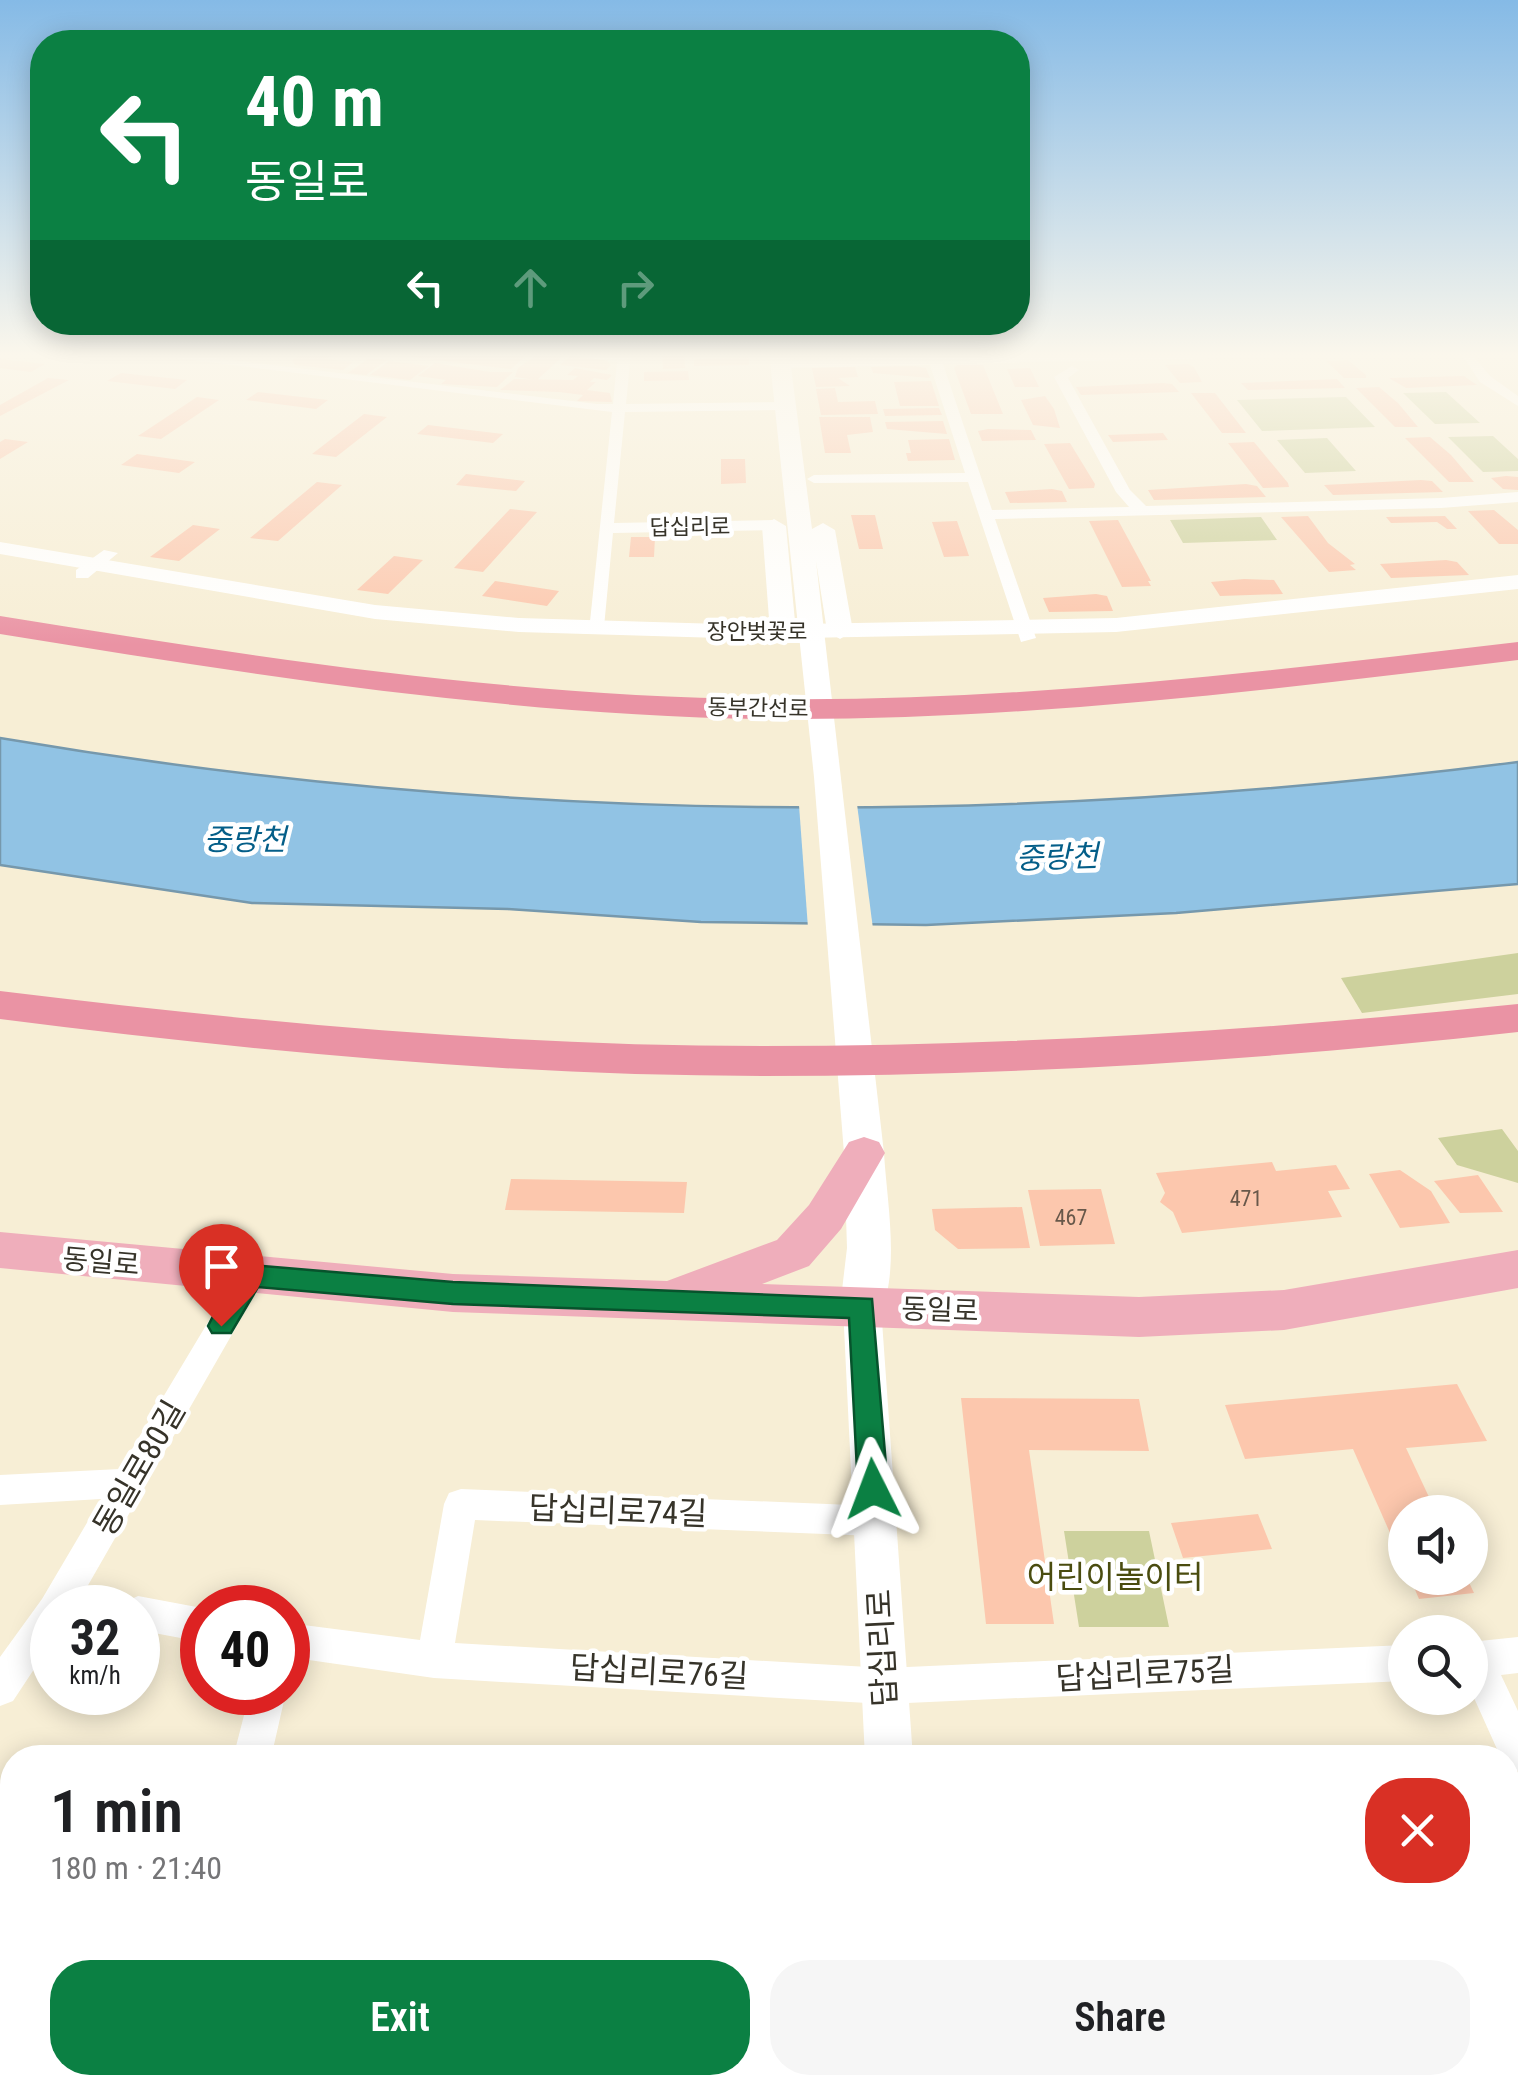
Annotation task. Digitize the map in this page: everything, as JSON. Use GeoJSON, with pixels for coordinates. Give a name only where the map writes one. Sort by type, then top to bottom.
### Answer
{"type":"FeatureCollection","features":[{"type":"Feature","properties":{"kind":"highway","name":"동부간선로"},"geometry":{"type":"LineString","coordinates":[[0,624],[381,684],[576,702],[771,709],[952,706],[1094,698],[1518,651]]}},
{"type":"Feature","properties":{"kind":"highway"},"geometry":{"type":"LineString","coordinates":[[0,1005],[168,1028],[454,1049],[794,1060],[904,1060],[1202,1047],[1360,1036],[1518,1018]]}},
{"type":"Feature","properties":{"kind":"main road"},"geometry":{"type":"LineString","coordinates":[[790,450],[791,456]]}},
{"type":"Feature","properties":{"kind":"main road"},"geometry":{"type":"LineString","coordinates":[[791,456],[808,467],[805,490],[840,631]]}},
{"type":"Feature","properties":{"kind":"main road"},"geometry":{"type":"LineString","coordinates":[[783,632],[770,477],[775,467],[791,456]]}},
{"type":"Feature","properties":{"kind":"main road","name":"답십리로"},"geometry":{"type":"LineString","coordinates":[[805,490],[862,1136],[868,1248],[862,1307]]}},
{"type":"Feature","properties":{"kind":"main road"},"geometry":{"type":"LineString","coordinates":[[670,1300],[792,1253],[825,1217],[862,1136]]}},
{"type":"Feature","properties":{"kind":"main road","name":"동일로"},"geometry":{"type":"LineString","coordinates":[[0,1250],[453,1293],[1140,1318],[1284,1310],[1518,1269]]}},
{"type":"Feature","properties":{"kind":"street"},"geometry":{"type":"LineString","coordinates":[[595,628],[614,450]]}},
{"type":"Feature","properties":{"kind":"street"},"geometry":{"type":"LineString","coordinates":[[964,450],[1026,633]]}},
{"type":"Feature","properties":{"kind":"street"},"geometry":{"type":"LineString","coordinates":[[1100,450],[1124,492],[1141,510]]}},
{"type":"Feature","properties":{"kind":"street"},"geometry":{"type":"LineString","coordinates":[[805,490],[973,477]]}},
{"type":"Feature","properties":{"kind":"street"},"geometry":{"type":"LineString","coordinates":[[985,515],[1441,503],[1518,497]]}},
{"type":"Feature","properties":{"kind":"street","name":"답십리로"},"geometry":{"type":"LineString","coordinates":[[606,528],[774,526]]}},
{"type":"Feature","properties":{"kind":"street","name":"장안벚꽃로"},"geometry":{"type":"LineString","coordinates":[[0,548],[375,612],[595,628],[1026,633],[1165,622],[1518,582]]}},
{"type":"Feature","properties":{"kind":"street","name":"장안벚꽃로"},"geometry":{"type":"LineString","coordinates":[[0,560],[96,563],[334,616],[513,633],[784,642],[1174,630],[1518,592]]}},
{"type":"Feature","properties":{"kind":"street","name":"동일로80길"},"geometry":{"type":"LineString","coordinates":[[70,1585],[250,1275]]}},
{"type":"Feature","properties":{"kind":"street","name":"답십리로"},"geometry":{"type":"LineString","coordinates":[[862,1307],[888,1745]]}},
{"type":"Feature","properties":{"kind":"street"},"geometry":{"type":"LineString","coordinates":[[0,1490],[132,1483]]}},
{"type":"Feature","properties":{"kind":"street","name":"답십리로74길"},"geometry":{"type":"LineString","coordinates":[[434,1660],[461,1504],[875,1521]]}},
{"type":"Feature","properties":{"kind":"street","name":"답십리로76길"},"geometry":{"type":"LineString","coordinates":[[310,1643],[434,1660],[885,1686]]}},
{"type":"Feature","properties":{"kind":"street","name":"동일로80길"},"geometry":{"type":"LineString","coordinates":[[0,1688],[30,1645]]}},
{"type":"Feature","properties":{"kind":"street"},"geometry":{"type":"LineString","coordinates":[[1488,1658],[1518,1655]]}},
{"type":"Feature","properties":{"kind":"street","name":"답십리로75길"},"geometry":{"type":"LineString","coordinates":[[885,1686],[1388,1664]]}},
{"type":"Feature","properties":{"kind":"street"},"geometry":{"type":"LineString","coordinates":[[1488,1692],[1514,1745]]}},
{"type":"Feature","properties":{"kind":"street"},"geometry":{"type":"LineString","coordinates":[[255,1745],[262,1715]]}},
{"type":"Feature","properties":{"kind":"green space"},"geometry":{"type":"Polygon","coordinates":[[[1285,450],[1337,450],[1356,471],[1305,473],[1285,450]]]}},
{"type":"Feature","properties":{"kind":"green space"},"geometry":{"type":"Polygon","coordinates":[[[1461,450],[1508,450],[1518,459],[1518,471],[1483,472],[1461,450]]]}},
{"type":"Feature","properties":{"kind":"green space"},"geometry":{"type":"Polygon","coordinates":[[[1261,517],[1277,540],[1183,543],[1170,520],[1261,517]]]}},
{"type":"Feature","properties":{"kind":"green space"},"geometry":{"type":"Polygon","coordinates":[[[1518,953],[1518,994],[1362,1013],[1341,978],[1518,953]]]}},
{"type":"Feature","properties":{"kind":"green space"},"geometry":{"type":"Polygon","coordinates":[[[1502,1129],[1518,1151],[1518,1183],[1457,1165],[1438,1138],[1502,1129]]]}},
{"type":"Feature","properties":{"kind":"green space","name":"어린이놀이터"},"geometry":{"type":"Polygon","coordinates":[[[1064,1531],[1149,1531],[1169,1627],[1079,1627],[1064,1531]]]}},
{"type":"Feature","properties":{"kind":"water","name":"중랑천"},"geometry":{"type":"Polygon","coordinates":[[[0,738],[190,767],[380,788],[569,801],[758,807],[947,806],[1137,798],[1518,762],[1518,884],[1176,913],[926,925],[701,922],[508,909],[252,903],[0,865],[0,738]]]}},
{"type":"Feature","properties":{"kind":"pier"},"geometry":{"type":"Polygon","coordinates":[[[857,804],[873,929],[808,928],[799,805],[857,804]]]}},
{"type":"Feature","properties":{"kind":"building"},"geometry":{"type":"Polygon","coordinates":[[[0,450],[15,450],[0,459],[0,450]]]}},
{"type":"Feature","properties":{"kind":"building"},"geometry":{"type":"Polygon","coordinates":[[[318,450],[345,450],[336,457],[312,454],[318,450]]]}},
{"type":"Feature","properties":{"kind":"building"},"geometry":{"type":"Polygon","coordinates":[[[824,450],[850,450],[851,453],[825,453],[824,450]]]}},
{"type":"Feature","properties":{"kind":"building"},"geometry":{"type":"Polygon","coordinates":[[[910,450],[952,450],[955,460],[908,461],[906,453],[911,453],[910,450]]]}},
{"type":"Feature","properties":{"kind":"building"},"geometry":{"type":"Polygon","coordinates":[[[1047,450],[1074,450],[1095,484],[1094,488],[1069,489],[1047,450]]]}},
{"type":"Feature","properties":{"kind":"building"},"geometry":{"type":"Polygon","coordinates":[[[1233,450],[1260,450],[1289,487],[1263,488],[1233,450]]]}},
{"type":"Feature","properties":{"kind":"building"},"geometry":{"type":"Polygon","coordinates":[[[1417,450],[1445,450],[1474,482],[1449,482],[1417,450]]]}},
{"type":"Feature","properties":{"kind":"building"},"geometry":{"type":"Polygon","coordinates":[[[137,454],[195,462],[179,473],[121,465],[137,454]]]}},
{"type":"Feature","properties":{"kind":"building"},"geometry":{"type":"Polygon","coordinates":[[[721,459],[745,459],[746,483],[721,484],[721,459]]]}},
{"type":"Feature","properties":{"kind":"building"},"geometry":{"type":"Polygon","coordinates":[[[466,474],[525,481],[516,491],[456,485],[466,474]]]}},
{"type":"Feature","properties":{"kind":"building"},"geometry":{"type":"Polygon","coordinates":[[[1518,477],[1518,490],[1503,489],[1491,478],[1518,477]]]}},
{"type":"Feature","properties":{"kind":"building"},"geometry":{"type":"Polygon","coordinates":[[[1432,481],[1443,492],[1333,495],[1324,485],[1432,481]]]}},
{"type":"Feature","properties":{"kind":"building"},"geometry":{"type":"Polygon","coordinates":[[[317,482],[342,485],[278,541],[250,538],[317,482]]]}},
{"type":"Feature","properties":{"kind":"building"},"geometry":{"type":"Polygon","coordinates":[[[1257,486],[1266,497],[1154,500],[1148,490],[1257,486]]]}},
{"type":"Feature","properties":{"kind":"building"},"geometry":{"type":"Polygon","coordinates":[[[1062,491],[1067,502],[1010,503],[1005,492],[1062,491]]]}},
{"type":"Feature","properties":{"kind":"building"},"geometry":{"type":"Polygon","coordinates":[[[510,509],[537,512],[483,572],[454,568],[510,509]]]}},
{"type":"Feature","properties":{"kind":"building"},"geometry":{"type":"Polygon","coordinates":[[[1494,510],[1518,530],[1518,544],[1499,544],[1468,511],[1494,510]]]}},
{"type":"Feature","properties":{"kind":"building"},"geometry":{"type":"Polygon","coordinates":[[[851,515],[875,515],[883,549],[859,549],[851,515]]]}},
{"type":"Feature","properties":{"kind":"building"},"geometry":{"type":"Polygon","coordinates":[[[1308,516],[1328,543],[1355,564],[1350,565],[1356,570],[1329,572],[1281,517],[1308,516]]]}},
{"type":"Feature","properties":{"kind":"building"},"geometry":{"type":"Polygon","coordinates":[[[1445,516],[1457,529],[1447,529],[1437,522],[1391,523],[1386,517],[1445,516]]]}},
{"type":"Feature","properties":{"kind":"building"},"geometry":{"type":"Polygon","coordinates":[[[1118,520],[1151,586],[1122,587],[1089,521],[1118,520]]]}},
{"type":"Feature","properties":{"kind":"building"},"geometry":{"type":"Polygon","coordinates":[[[957,521],[969,556],[944,557],[932,522],[957,521]]]}},
{"type":"Feature","properties":{"kind":"building"},"geometry":{"type":"Polygon","coordinates":[[[193,525],[220,529],[179,561],[150,557],[193,525]]]}},
{"type":"Feature","properties":{"kind":"building"},"geometry":{"type":"Polygon","coordinates":[[[631,537],[655,537],[654,557],[629,557],[631,537]]]}},
{"type":"Feature","properties":{"kind":"building"},"geometry":{"type":"Polygon","coordinates":[[[394,556],[423,560],[388,594],[357,590],[394,556]]]}},
{"type":"Feature","properties":{"kind":"building"},"geometry":{"type":"Polygon","coordinates":[[[1457,562],[1469,575],[1391,578],[1380,564],[1457,562]]]}},
{"type":"Feature","properties":{"kind":"building"},"geometry":{"type":"Polygon","coordinates":[[[1274,580],[1283,594],[1220,596],[1211,582],[1274,580]]]}},
{"type":"Feature","properties":{"kind":"building"},"geometry":{"type":"Polygon","coordinates":[[[495,581],[559,591],[547,606],[482,596],[495,581]]]}},
{"type":"Feature","properties":{"kind":"building"},"geometry":{"type":"Polygon","coordinates":[[[1107,596],[1113,611],[1049,612],[1043,598],[1107,596]]]}},
{"type":"Feature","properties":{"kind":"building"},"geometry":{"type":"Polygon","coordinates":[[[1272,1162],[1276,1171],[1336,1165],[1350,1189],[1328,1191],[1342,1217],[1182,1233],[1173,1212],[1160,1202],[1165,1193],[1156,1173],[1272,1162]]]}},
{"type":"Feature","properties":{"kind":"building"},"geometry":{"type":"Polygon","coordinates":[[[1400,1170],[1431,1191],[1450,1223],[1400,1228],[1369,1174],[1400,1170]]]}},
{"type":"Feature","properties":{"kind":"building"},"geometry":{"type":"Polygon","coordinates":[[[1478,1175],[1503,1212],[1460,1213],[1434,1181],[1478,1175]]]}},
{"type":"Feature","properties":{"kind":"building"},"geometry":{"type":"Polygon","coordinates":[[[511,1179],[687,1182],[684,1213],[505,1210],[511,1179]]]}},
{"type":"Feature","properties":{"kind":"building"},"geometry":{"type":"Polygon","coordinates":[[[1101,1189],[1115,1244],[1040,1246],[1028,1190],[1101,1189]]]}},
{"type":"Feature","properties":{"kind":"building"},"geometry":{"type":"Polygon","coordinates":[[[1022,1207],[1030,1248],[958,1249],[935,1230],[932,1209],[1022,1207]]]}},
{"type":"Feature","properties":{"kind":"building"},"geometry":{"type":"Polygon","coordinates":[[[1457,1384],[1487,1441],[1406,1448],[1428,1495],[1388,1495],[1388,1528],[1353,1449],[1245,1459],[1225,1405],[1457,1384]]]}},
{"type":"Feature","properties":{"kind":"building"},"geometry":{"type":"Polygon","coordinates":[[[961,1398],[1139,1399],[1149,1451],[1029,1450],[1054,1624],[986,1624],[961,1398]]]}},
{"type":"Feature","properties":{"kind":"building"},"geometry":{"type":"Polygon","coordinates":[[[1258,1514],[1272,1549],[1183,1558],[1171,1523],[1258,1514]]]}},
{"type":"Feature","properties":{"kind":"building"},"geometry":{"type":"Polygon","coordinates":[[[1417,1595],[1456,1595],[1419,1599],[1417,1595]]]}},
{"type":"Feature","properties":{"kind":"route"},"geometry":{"type":"LineString","coordinates":[[221,1326],[250,1275],[453,1293],[862,1307],[873,1489]]}}]}
